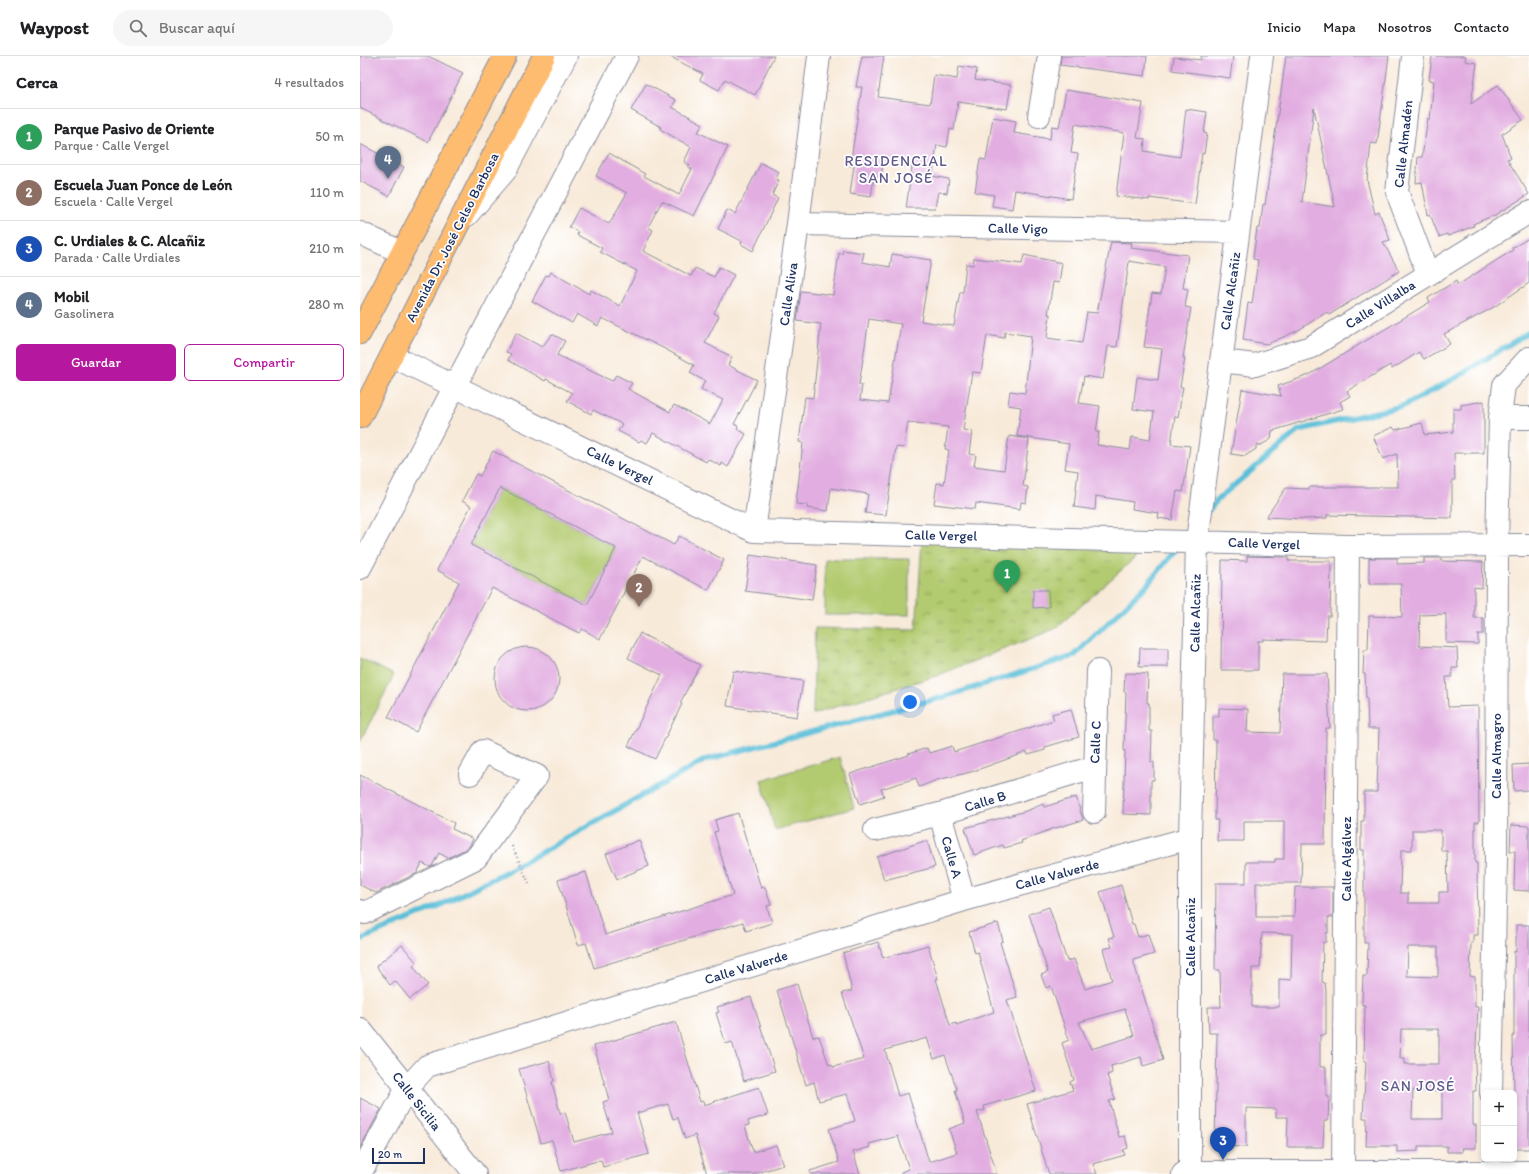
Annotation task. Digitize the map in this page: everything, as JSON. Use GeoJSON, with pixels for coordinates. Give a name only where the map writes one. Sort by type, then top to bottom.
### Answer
{"type":"FeatureCollection","features":[{"type":"Feature","properties":{"kind":"main road"},"geometry":{"type":"LineString","coordinates":[[360,333],[505,56]]}},
{"type":"Feature","properties":{"kind":"main road","name":"Avenida Dr. José Celso Barbosa"},"geometry":{"type":"LineString","coordinates":[[360,417],[544,56]]}},
{"type":"Feature","properties":{"kind":"street"},"geometry":{"type":"LineString","coordinates":[[459,225],[505,171],[566,56]]}},
{"type":"Feature","properties":{"kind":"street"},"geometry":{"type":"LineString","coordinates":[[360,568],[627,56]]}},
{"type":"Feature","properties":{"kind":"street","name":"Calle Aliva"},"geometry":{"type":"LineString","coordinates":[[754,531],[798,224],[819,56]]}},
{"type":"Feature","properties":{"kind":"street"},"geometry":{"type":"LineString","coordinates":[[1039,116],[1048,56]]}},
{"type":"Feature","properties":{"kind":"street","name":"Calle Alcañiz"},"geometry":{"type":"LineString","coordinates":[[1188,1173],[1190,838],[1197,541],[1262,56]]}},
{"type":"Feature","properties":{"kind":"street","name":"Calle Almadén"},"geometry":{"type":"LineString","coordinates":[[1413,56],[1396,192],[1428,274]]}},
{"type":"Feature","properties":{"kind":"street","name":"Calle Villalba"},"geometry":{"type":"LineString","coordinates":[[1221,361],[1255,365],[1310,348],[1529,212]]}},
{"type":"Feature","properties":{"kind":"street","name":"Calle Vigo"},"geometry":{"type":"LineString","coordinates":[[798,224],[1238,232]]}},
{"type":"Feature","properties":{"kind":"street"},"geometry":{"type":"LineString","coordinates":[[360,233],[402,252]]}},
{"type":"Feature","properties":{"kind":"street","name":"Calle Vergel"},"geometry":{"type":"LineString","coordinates":[[392,356],[455,385],[754,531],[1348,546],[1497,543],[1529,545]]}},
{"type":"Feature","properties":{"kind":"street","name":"Calle Almagro"},"geometry":{"type":"LineString","coordinates":[[1491,1090],[1496,851],[1497,543],[1500,418],[1504,385],[1529,358]]}},
{"type":"Feature","properties":{"kind":"street"},"geometry":{"type":"LineString","coordinates":[[1500,418],[1529,418]]}},
{"type":"Feature","properties":{"kind":"street","name":"Calle Algálvez"},"geometry":{"type":"LineString","coordinates":[[1343,1172],[1348,546]]}},
{"type":"Feature","properties":{"kind":"street","name":"Calle C"},"geometry":{"type":"LineString","coordinates":[[1094,812],[1094,768],[1098,671]]}},
{"type":"Feature","properties":{"kind":"street"},"geometry":{"type":"LineString","coordinates":[[360,911],[365,913],[476,858],[537,776],[483,751],[470,774]]}},
{"type":"Feature","properties":{"kind":"street","name":"Calle B"},"geometry":{"type":"LineString","coordinates":[[875,830],[940,814],[1094,768]]}},
{"type":"Feature","properties":{"kind":"street","name":"Calle A"},"geometry":{"type":"LineString","coordinates":[[940,814],[964,900]]}},
{"type":"Feature","properties":{"kind":"street","name":"Calle Valverde"},"geometry":{"type":"LineString","coordinates":[[360,1174],[407,1088],[427,1066],[964,900],[1190,838]]}},
{"type":"Feature","properties":{"kind":"street","name":"Calle Sicilia"},"geometry":{"type":"LineString","coordinates":[[360,1029],[475,1174]]}},
{"type":"Feature","properties":{"kind":"street"},"geometry":{"type":"LineString","coordinates":[[1188,1173],[1343,1172],[1490,1165],[1529,1172]]}},
{"type":"Feature","properties":{"kind":"path"},"geometry":{"type":"LineString","coordinates":[[512,846],[529,883]]}},
{"type":"Feature","properties":{"kind":"green space"},"geometry":{"type":"Polygon","coordinates":[[[500,488],[616,548],[587,605],[471,545],[500,488]]]}},
{"type":"Feature","properties":{"kind":"green space"},"geometry":{"type":"Polygon","coordinates":[[[922,541],[1133,544],[1136,557],[1055,629],[936,676],[813,714],[815,628],[916,630],[922,541]]]}},
{"type":"Feature","properties":{"kind":"green space"},"geometry":{"type":"Polygon","coordinates":[[[825,559],[909,559],[909,615],[825,615],[825,559]]]}},
{"type":"Feature","properties":{"kind":"green space"},"geometry":{"type":"Polygon","coordinates":[[[360,658],[394,675],[360,742],[360,658]]]}},
{"type":"Feature","properties":{"kind":"green space"},"geometry":{"type":"Polygon","coordinates":[[[840,757],[854,808],[775,830],[761,780],[840,757]]]}},
{"type":"Feature","properties":{"kind":"building"},"geometry":{"type":"Polygon","coordinates":[[[360,56],[428,56],[463,73],[428,142],[360,108],[360,56]]]}},
{"type":"Feature","properties":{"kind":"building"},"geometry":{"type":"Polygon","coordinates":[[[669,56],[774,56],[755,95],[725,79],[719,90],[700,80],[703,74],[669,56]]]}},
{"type":"Feature","properties":{"kind":"building"},"geometry":{"type":"Polygon","coordinates":[[[862,56],[884,56],[878,97],[930,104],[934,75],[957,79],[959,66],[977,69],[975,80],[1011,85],[1007,109],[958,102],[954,130],[950,129],[947,147],[937,145],[932,176],[949,179],[947,193],[938,192],[935,208],[906,208],[912,167],[883,163],[881,178],[874,177],[871,197],[850,194],[854,166],[850,166],[862,87],[856,87],[862,56]]]}},
{"type":"Feature","properties":{"kind":"building"},"geometry":{"type":"Polygon","coordinates":[[[1061,56],[1147,56],[1145,76],[1060,65],[1061,56]]]}},
{"type":"Feature","properties":{"kind":"building"},"geometry":{"type":"Polygon","coordinates":[[[1201,56],[1233,56],[1230,78],[1172,70],[1174,57],[1201,60],[1201,56]]]}},
{"type":"Feature","properties":{"kind":"building"},"geometry":{"type":"Polygon","coordinates":[[[1286,56],[1389,56],[1377,144],[1371,143],[1367,180],[1375,214],[1379,212],[1390,240],[1383,242],[1399,271],[1329,315],[1327,312],[1297,331],[1267,344],[1243,340],[1248,303],[1252,304],[1258,260],[1253,259],[1257,228],[1260,228],[1263,204],[1265,205],[1286,56]],[[1314,108],[1302,202],[1335,207],[1314,108]]]}},
{"type":"Feature","properties":{"kind":"building"},"geometry":{"type":"Polygon","coordinates":[[[1432,56],[1466,56],[1465,61],[1477,63],[1471,104],[1498,85],[1523,120],[1502,134],[1511,158],[1507,159],[1529,194],[1495,215],[1473,224],[1474,226],[1448,236],[1447,234],[1439,237],[1430,214],[1428,215],[1422,182],[1416,183],[1418,157],[1422,157],[1428,118],[1430,119],[1434,81],[1429,80],[1432,56]]]}},
{"type":"Feature","properties":{"kind":"building"},"geometry":{"type":"Polygon","coordinates":[[[646,84],[676,100],[672,107],[703,124],[698,132],[728,147],[694,216],[662,201],[648,227],[653,230],[643,251],[691,276],[695,268],[714,277],[719,267],[734,275],[714,313],[719,316],[705,343],[732,357],[728,365],[757,380],[734,424],[738,426],[737,429],[746,434],[728,467],[722,463],[721,466],[708,459],[706,462],[653,433],[647,443],[641,440],[639,442],[618,431],[622,424],[593,410],[591,414],[567,401],[572,393],[546,379],[545,381],[508,360],[511,354],[506,352],[516,333],[542,347],[552,334],[565,341],[557,355],[612,381],[616,375],[632,383],[628,389],[670,412],[674,405],[710,424],[723,400],[701,389],[705,381],[690,373],[694,365],[665,349],[602,318],[598,326],[577,314],[572,323],[532,301],[546,275],[549,276],[551,272],[589,294],[591,290],[620,306],[637,271],[600,252],[602,248],[577,235],[578,232],[569,227],[579,208],[609,224],[627,193],[596,176],[609,153],[645,174],[644,176],[679,195],[692,169],[688,167],[690,165],[684,162],[691,147],[660,129],[661,127],[631,110],[646,84]]]}},
{"type":"Feature","properties":{"kind":"building"},"geometry":{"type":"Polygon","coordinates":[[[1066,90],[1143,103],[1137,138],[1145,139],[1144,151],[1180,157],[1186,109],[1207,112],[1204,133],[1207,134],[1204,154],[1202,153],[1195,204],[1149,198],[1149,200],[1116,196],[1124,133],[1075,124],[1071,153],[1078,154],[1071,199],[1015,190],[1012,209],[992,206],[994,195],[975,192],[980,159],[986,160],[993,117],[1016,121],[1014,133],[1050,139],[1052,126],[1059,127],[1066,90]]]}},
{"type":"Feature","properties":{"kind":"building"},"geometry":{"type":"Polygon","coordinates":[[[360,144],[404,167],[389,196],[360,181],[360,144]]]}},
{"type":"Feature","properties":{"kind":"building"},"geometry":{"type":"Polygon","coordinates":[[[761,163],[779,172],[776,179],[779,180],[772,195],[778,198],[753,251],[741,244],[742,241],[718,229],[727,210],[735,214],[761,163]]]}},
{"type":"Feature","properties":{"kind":"building"},"geometry":{"type":"Polygon","coordinates":[[[1529,238],[1529,283],[1494,307],[1444,334],[1450,344],[1424,359],[1419,352],[1392,369],[1390,365],[1347,391],[1350,396],[1340,402],[1343,409],[1272,431],[1271,439],[1256,446],[1256,449],[1245,456],[1231,454],[1242,389],[1281,396],[1278,386],[1309,375],[1430,302],[1428,298],[1456,281],[1458,285],[1529,238]]]}},
{"type":"Feature","properties":{"kind":"building"},"geometry":{"type":"Polygon","coordinates":[[[1111,242],[1132,243],[1131,248],[1188,255],[1183,288],[1188,289],[1185,307],[1191,308],[1180,387],[1183,387],[1178,417],[1175,416],[1171,444],[1190,446],[1183,492],[1177,491],[1172,520],[1158,518],[1159,513],[1132,509],[1133,502],[1096,496],[1095,510],[1074,507],[1078,471],[1065,469],[1069,444],[1017,436],[1021,407],[1008,405],[1010,391],[1025,393],[1031,336],[1005,332],[1004,338],[987,335],[981,373],[972,372],[963,430],[972,431],[969,454],[976,455],[974,466],[1004,470],[1009,436],[1029,439],[1023,486],[1028,487],[1026,503],[1021,502],[1020,509],[976,503],[975,509],[934,504],[937,483],[944,484],[949,450],[945,449],[948,427],[908,422],[904,448],[896,447],[886,515],[865,513],[868,494],[831,488],[828,511],[807,508],[808,505],[796,504],[803,443],[799,442],[805,397],[813,398],[821,324],[797,321],[801,291],[833,295],[839,253],[842,254],[843,250],[864,253],[862,262],[890,267],[892,254],[931,260],[921,321],[954,326],[960,292],[963,292],[966,264],[973,265],[974,258],[1022,264],[1024,255],[1062,263],[1059,283],[1053,282],[1048,314],[1050,314],[1047,338],[1082,343],[1087,312],[1097,313],[1111,242]],[[1129,261],[1117,347],[1108,346],[1103,379],[1084,376],[1079,403],[1100,406],[1096,432],[1099,432],[1097,445],[1130,450],[1132,437],[1150,440],[1154,412],[1133,409],[1137,377],[1158,380],[1162,349],[1144,347],[1152,293],[1161,294],[1165,267],[1129,261]],[[869,319],[859,385],[862,385],[860,400],[888,403],[901,324],[869,319]]]}},
{"type":"Feature","properties":{"kind":"building"},"geometry":{"type":"Polygon","coordinates":[[[1484,401],[1484,453],[1454,453],[1455,480],[1452,480],[1452,518],[1327,515],[1327,518],[1306,519],[1266,517],[1286,488],[1309,489],[1309,487],[1398,487],[1397,454],[1383,459],[1373,436],[1393,427],[1395,430],[1422,423],[1425,435],[1453,432],[1453,409],[1461,409],[1461,405],[1484,401]]]}},
{"type":"Feature","properties":{"kind":"building"},"geometry":{"type":"Polygon","coordinates":[[[493,451],[674,545],[679,536],[724,560],[708,590],[643,556],[600,639],[582,629],[579,633],[492,588],[416,732],[388,717],[459,582],[437,570],[471,506],[462,501],[476,474],[480,476],[493,451]],[[500,488],[471,545],[587,605],[616,548],[500,488]]]}},
{"type":"Feature","properties":{"kind":"building"},"geometry":{"type":"Polygon","coordinates":[[[750,555],[817,565],[812,600],[745,591],[750,555]]]}},
{"type":"Feature","properties":{"kind":"building"},"geometry":{"type":"Polygon","coordinates":[[[1247,556],[1288,557],[1288,561],[1331,561],[1330,616],[1327,616],[1326,641],[1263,639],[1263,641],[1258,641],[1258,670],[1221,670],[1222,560],[1247,561],[1247,556]]]}},
{"type":"Feature","properties":{"kind":"building"},"geometry":{"type":"Polygon","coordinates":[[[1369,558],[1397,558],[1397,564],[1424,563],[1424,558],[1441,558],[1441,561],[1483,562],[1482,588],[1474,587],[1474,618],[1483,618],[1483,634],[1478,634],[1478,644],[1446,643],[1446,614],[1420,615],[1419,646],[1457,648],[1458,668],[1452,668],[1452,677],[1446,677],[1448,707],[1478,706],[1479,822],[1475,822],[1475,863],[1477,863],[1478,935],[1473,935],[1473,943],[1471,943],[1470,976],[1475,977],[1475,1007],[1478,1007],[1475,1065],[1476,1091],[1473,1091],[1473,1125],[1476,1125],[1476,1148],[1462,1148],[1463,1152],[1447,1152],[1447,1146],[1418,1146],[1418,1151],[1397,1152],[1397,1146],[1366,1146],[1367,1118],[1363,1118],[1366,1061],[1364,1061],[1365,1005],[1362,1005],[1363,976],[1367,976],[1368,943],[1364,943],[1364,850],[1361,850],[1361,821],[1364,821],[1364,792],[1377,792],[1379,729],[1368,729],[1365,674],[1363,674],[1364,650],[1368,650],[1369,616],[1402,617],[1401,584],[1369,584],[1369,558]],[[1412,830],[1412,850],[1401,850],[1400,893],[1408,893],[1408,903],[1439,903],[1439,892],[1448,892],[1447,851],[1441,851],[1441,830],[1412,830]],[[1408,947],[1407,976],[1438,977],[1438,947],[1408,947]],[[1401,1029],[1400,1058],[1405,1058],[1405,1064],[1439,1064],[1438,1029],[1401,1029]],[[1413,1090],[1412,1119],[1442,1119],[1442,1091],[1413,1090]]]}},
{"type":"Feature","properties":{"kind":"building"},"geometry":{"type":"Polygon","coordinates":[[[1033,590],[1048,590],[1049,607],[1033,608],[1033,590]]]}},
{"type":"Feature","properties":{"kind":"building"},"geometry":{"type":"Polygon","coordinates":[[[640,633],[700,665],[680,703],[682,704],[655,759],[628,746],[662,675],[628,658],[640,633]]]}},
{"type":"Feature","properties":{"kind":"building"},"geometry":{"type":"Polygon","coordinates":[[[521,647],[533,647],[550,656],[557,667],[559,679],[557,691],[550,702],[533,711],[521,711],[509,706],[500,697],[495,685],[495,673],[500,661],[509,652],[521,647]]]}},
{"type":"Feature","properties":{"kind":"building"},"geometry":{"type":"Polygon","coordinates":[[[1140,648],[1168,648],[1168,667],[1139,667],[1140,648]]]}},
{"type":"Feature","properties":{"kind":"building"},"geometry":{"type":"Polygon","coordinates":[[[733,671],[803,681],[797,717],[727,706],[733,671]]]}},
{"type":"Feature","properties":{"kind":"building"},"geometry":{"type":"Polygon","coordinates":[[[1125,673],[1148,674],[1147,703],[1149,703],[1149,731],[1152,731],[1151,762],[1154,762],[1154,780],[1151,780],[1151,815],[1123,814],[1126,692],[1124,692],[1125,673]]]}},
{"type":"Feature","properties":{"kind":"building"},"geometry":{"type":"Polygon","coordinates":[[[1282,674],[1327,674],[1330,728],[1326,728],[1325,844],[1302,844],[1301,883],[1256,883],[1256,917],[1294,917],[1295,887],[1333,887],[1333,917],[1328,917],[1328,933],[1326,933],[1326,942],[1323,942],[1322,982],[1325,983],[1326,991],[1326,1035],[1320,1035],[1320,1067],[1326,1067],[1326,1096],[1329,1097],[1328,1121],[1324,1121],[1323,1147],[1287,1147],[1288,1117],[1276,1117],[1276,1109],[1246,1108],[1246,1147],[1215,1146],[1217,1033],[1209,1033],[1208,1007],[1221,1007],[1220,970],[1215,970],[1216,883],[1246,883],[1246,862],[1275,862],[1275,859],[1284,859],[1284,821],[1244,821],[1244,841],[1217,841],[1218,820],[1215,820],[1216,740],[1213,740],[1213,716],[1219,716],[1219,708],[1248,709],[1247,732],[1280,733],[1282,674]],[[1262,933],[1260,968],[1252,968],[1252,1007],[1279,1007],[1279,979],[1291,980],[1292,934],[1262,933]]]}},
{"type":"Feature","properties":{"kind":"building"},"geometry":{"type":"Polygon","coordinates":[[[1071,709],[1079,737],[1045,747],[1045,750],[1028,755],[1027,752],[971,772],[937,780],[919,787],[916,778],[881,789],[884,796],[860,804],[850,774],[927,748],[929,753],[952,746],[954,752],[1054,720],[1052,714],[1071,709]]]}},
{"type":"Feature","properties":{"kind":"building"},"geometry":{"type":"Polygon","coordinates":[[[1529,764],[1529,790],[1514,791],[1513,765],[1529,764]]]}},
{"type":"Feature","properties":{"kind":"building"},"geometry":{"type":"Polygon","coordinates":[[[360,775],[454,823],[452,829],[473,839],[469,847],[448,858],[439,853],[432,866],[430,867],[422,863],[417,873],[376,893],[360,885],[360,775]]]}},
{"type":"Feature","properties":{"kind":"building"},"geometry":{"type":"Polygon","coordinates":[[[1076,797],[1083,820],[1052,829],[1021,841],[1022,843],[1004,848],[1003,845],[974,855],[965,828],[1026,811],[1043,804],[1044,807],[1076,797]]]}},
{"type":"Feature","properties":{"kind":"building"},"geometry":{"type":"Polygon","coordinates":[[[738,813],[761,888],[765,887],[771,905],[767,906],[772,923],[746,931],[743,922],[594,968],[586,943],[578,945],[558,880],[586,872],[605,935],[733,895],[714,832],[718,831],[715,820],[738,813]]]}},
{"type":"Feature","properties":{"kind":"building"},"geometry":{"type":"Polygon","coordinates":[[[1511,825],[1529,826],[1529,891],[1514,890],[1515,851],[1510,851],[1511,825]]]}},
{"type":"Feature","properties":{"kind":"building"},"geometry":{"type":"Polygon","coordinates":[[[639,840],[649,866],[617,879],[606,854],[639,840]]]}},
{"type":"Feature","properties":{"kind":"building"},"geometry":{"type":"Polygon","coordinates":[[[927,840],[935,867],[884,880],[877,857],[927,840]]]}},
{"type":"Feature","properties":{"kind":"building"},"geometry":{"type":"Polygon","coordinates":[[[1121,885],[1132,924],[1134,924],[1138,937],[1148,934],[1154,954],[1133,960],[1163,1060],[1143,1066],[1141,1057],[1111,1066],[1112,1073],[1107,1075],[1115,1099],[1109,1101],[1119,1137],[1125,1136],[1128,1148],[1123,1150],[1125,1155],[1093,1164],[1097,1174],[1049,1174],[1027,1104],[1073,1090],[1070,1082],[1074,1080],[1062,1043],[1069,1040],[1051,986],[1046,988],[1041,975],[1048,972],[1029,914],[1049,907],[1067,961],[1074,959],[1085,989],[1112,980],[1103,949],[1112,947],[1109,938],[1114,937],[1100,892],[1121,885]],[[1125,1009],[1079,1022],[1091,1049],[1134,1036],[1125,1009]]]}},
{"type":"Feature","properties":{"kind":"building"},"geometry":{"type":"Polygon","coordinates":[[[998,923],[1003,941],[1000,942],[1017,997],[1007,1000],[1036,1091],[984,1106],[985,1110],[977,1112],[997,1174],[901,1174],[901,1172],[909,1169],[898,1136],[869,1144],[870,1147],[853,1152],[860,1174],[810,1174],[810,1171],[839,1162],[829,1129],[855,1121],[847,1094],[819,1101],[814,1082],[806,1085],[777,990],[797,984],[813,1037],[819,1036],[829,1065],[832,1064],[833,1067],[864,1059],[842,993],[852,991],[843,953],[878,942],[883,958],[928,945],[938,979],[936,979],[950,1025],[956,1023],[956,1025],[994,1012],[978,952],[975,953],[969,932],[998,923]],[[927,1038],[885,1050],[898,1096],[908,1093],[929,1162],[957,1153],[949,1129],[965,1123],[955,1090],[957,1090],[945,1055],[934,1059],[927,1038]]]}},
{"type":"Feature","properties":{"kind":"building"},"geometry":{"type":"Polygon","coordinates":[[[1516,925],[1529,925],[1529,1149],[1517,1149],[1517,1090],[1514,1090],[1513,1036],[1514,951],[1516,952],[1516,925]]]}},
{"type":"Feature","properties":{"kind":"building"},"geometry":{"type":"Polygon","coordinates":[[[402,945],[417,963],[413,966],[428,985],[410,999],[395,981],[390,985],[376,966],[402,945]]]}},
{"type":"Feature","properties":{"kind":"building"},"geometry":{"type":"Polygon","coordinates":[[[751,997],[775,1071],[744,1081],[732,1042],[726,1044],[716,1013],[719,1012],[717,1007],[751,997]]]}},
{"type":"Feature","properties":{"kind":"building"},"geometry":{"type":"Polygon","coordinates":[[[676,1022],[700,1102],[703,1101],[704,1105],[759,1087],[768,1115],[748,1121],[749,1125],[745,1126],[753,1152],[776,1145],[783,1165],[754,1174],[707,1174],[695,1135],[685,1139],[678,1118],[673,1119],[668,1104],[637,1113],[649,1154],[603,1167],[601,1160],[561,1171],[552,1140],[541,1143],[519,1069],[549,1061],[554,1081],[552,1082],[560,1113],[565,1112],[574,1142],[612,1132],[603,1102],[609,1100],[594,1046],[676,1022]]]}},
{"type":"Feature","properties":{"kind":"building"},"geometry":{"type":"Polygon","coordinates":[[[360,1098],[381,1109],[360,1148],[360,1098]]]}},
{"type":"Feature","properties":{"kind":"waterway"},"geometry":{"type":"LineString","coordinates":[[1209,510],[1218,499],[1299,430],[1403,406],[1459,376],[1529,332]]}},
{"type":"Feature","properties":{"kind":"waterway"},"geometry":{"type":"LineString","coordinates":[[360,940],[441,905],[517,866],[705,760],[947,696],[1074,656],[1146,586],[1178,547]]}},
{"type":"Feature","properties":{"kind":"place","name":"Mobil"},"geometry":{"type":"Point","coordinates":[388,179]}},
{"type":"Feature","properties":{"kind":"place","name":"Parque Pasivo de Oriente"},"geometry":{"type":"Point","coordinates":[1007,593]}},
{"type":"Feature","properties":{"kind":"place","name":"Escuela Juan Ponce de León"},"geometry":{"type":"Point","coordinates":[639,607]}},
{"type":"Feature","properties":{"kind":"place","name":"C. Urdiales & C. Alcañiz"},"geometry":{"type":"Point","coordinates":[1223,1160]}},
{"type":"Feature","properties":{"kind":"district","name":"RESIDENCIAL SAN JOSÉ"},"geometry":{"type":"Point","coordinates":[896,170]}},
{"type":"Feature","properties":{"kind":"district","name":"SAN JOSÉ"},"geometry":{"type":"Point","coordinates":[1418,1086]}}]}
